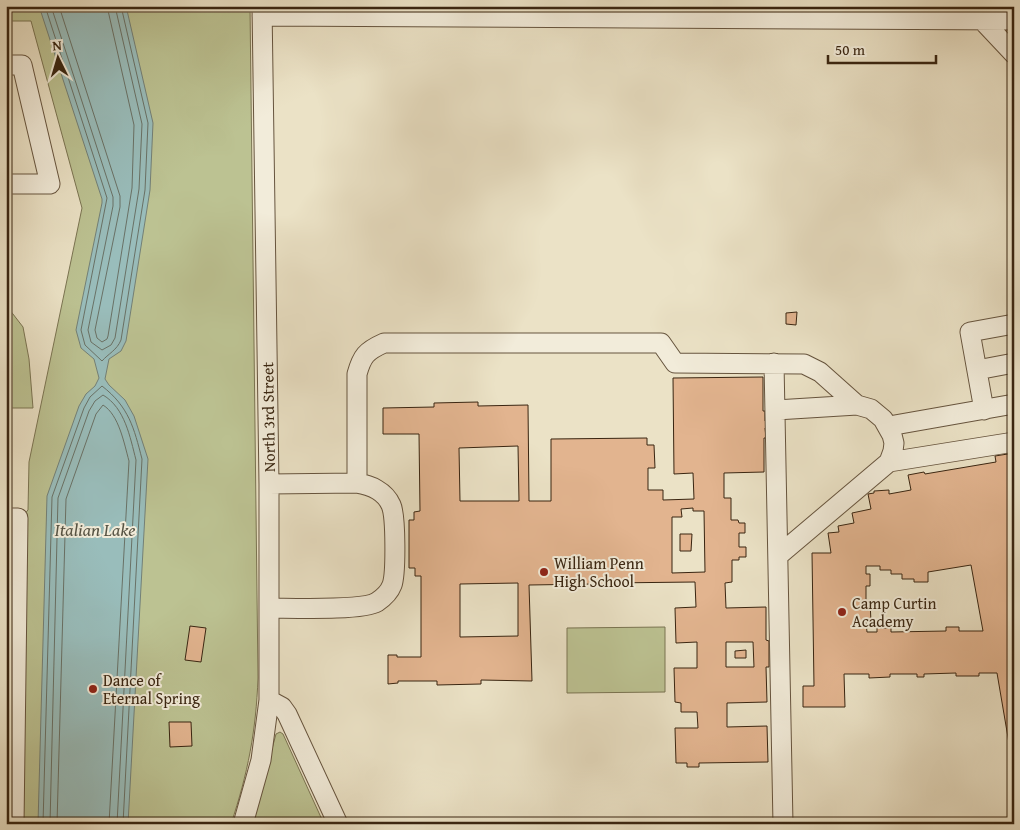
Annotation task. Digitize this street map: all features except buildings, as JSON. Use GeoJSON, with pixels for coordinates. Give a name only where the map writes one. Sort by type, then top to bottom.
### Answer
{"type":"FeatureCollection","features":[{"type":"Feature","properties":{"kind":"street"},"geometry":{"type":"LineString","coordinates":[[262,11],[890,13],[979,11],[1014,20]]}},
{"type":"Feature","properties":{"kind":"street","name":"North 3rd Street"},"geometry":{"type":"LineString","coordinates":[[243,824],[261,760],[269,700],[269,484],[262,11]]}},
{"type":"Feature","properties":{"kind":"street"},"geometry":{"type":"LineString","coordinates":[[979,11],[1014,54]]}},
{"type":"Feature","properties":{"kind":"street"},"geometry":{"type":"LineString","coordinates":[[6,65],[22,65],[50,184],[6,184]]}},
{"type":"Feature","properties":{"kind":"street"},"geometry":{"type":"LineString","coordinates":[[984,410],[970,332],[1014,324]]}},
{"type":"Feature","properties":{"kind":"street"},"geometry":{"type":"LineString","coordinates":[[357,483],[357,374],[362,358],[371,348],[384,343],[661,343],[675,363],[794,363],[812,367],[829,379],[857,405]]}},
{"type":"Feature","properties":{"kind":"street"},"geometry":{"type":"LineString","coordinates":[[774,363],[783,824]]}},
{"type":"Feature","properties":{"kind":"street"},"geometry":{"type":"LineString","coordinates":[[977,370],[1014,363]]}},
{"type":"Feature","properties":{"kind":"street"},"geometry":{"type":"LineString","coordinates":[[889,426],[1014,404]]}},
{"type":"Feature","properties":{"kind":"street"},"geometry":{"type":"LineString","coordinates":[[776,410],[857,405],[877,413],[889,426],[894,442],[888,462]]}},
{"type":"Feature","properties":{"kind":"street"},"geometry":{"type":"LineString","coordinates":[[779,555],[888,462],[1014,442]]}},
{"type":"Feature","properties":{"kind":"street"},"geometry":{"type":"LineString","coordinates":[[269,484],[357,483],[368,485],[378,490],[391,505],[394,526],[394,576],[392,586],[386,595],[374,604],[358,607],[269,608]]}},
{"type":"Feature","properties":{"kind":"street"},"geometry":{"type":"LineString","coordinates":[[6,518],[18,518],[14,824]]}},
{"type":"Feature","properties":{"kind":"street"},"geometry":{"type":"LineString","coordinates":[[269,700],[282,708],[287,714],[338,824]]}},
{"type":"Feature","properties":{"kind":"green space"},"geometry":{"type":"Polygon","coordinates":[[[6,6],[250,7],[258,678],[250,752],[231,824],[20,824],[21,518],[28,510],[29,462],[82,208],[31,21],[6,21],[6,6]]]}},
{"type":"Feature","properties":{"kind":"green space"},"geometry":{"type":"Polygon","coordinates":[[[6,305],[23,327],[29,359],[33,408],[6,408],[6,305]]]}},
{"type":"Feature","properties":{"kind":"green space"},"geometry":{"type":"Polygon","coordinates":[[[665,627],[665,692],[567,693],[567,628],[665,627]]]}},
{"type":"Feature","properties":{"kind":"green space"},"geometry":{"type":"Polygon","coordinates":[[[280,732],[283,734],[324,824],[252,824],[276,734],[280,732]]]}},
{"type":"Feature","properties":{"kind":"water","name":"Italian Lake"},"geometry":{"type":"Polygon","coordinates":[[[39,6],[126,6],[153,123],[150,190],[126,341],[121,351],[109,359],[105,379],[125,400],[134,416],[148,459],[128,824],[38,824],[47,496],[79,406],[99,378],[94,359],[81,348],[76,330],[102,203],[39,6]]]}},
{"type":"Feature","properties":{"kind":"place","name":"William Penn High School"},"geometry":{"type":"Point","coordinates":[544,572]}},
{"type":"Feature","properties":{"kind":"place","name":"Camp Curtin Academy"},"geometry":{"type":"Point","coordinates":[842,612]}},
{"type":"Feature","properties":{"kind":"place","name":"Dance of Eternal Spring"},"geometry":{"type":"Point","coordinates":[93,689]}}]}
